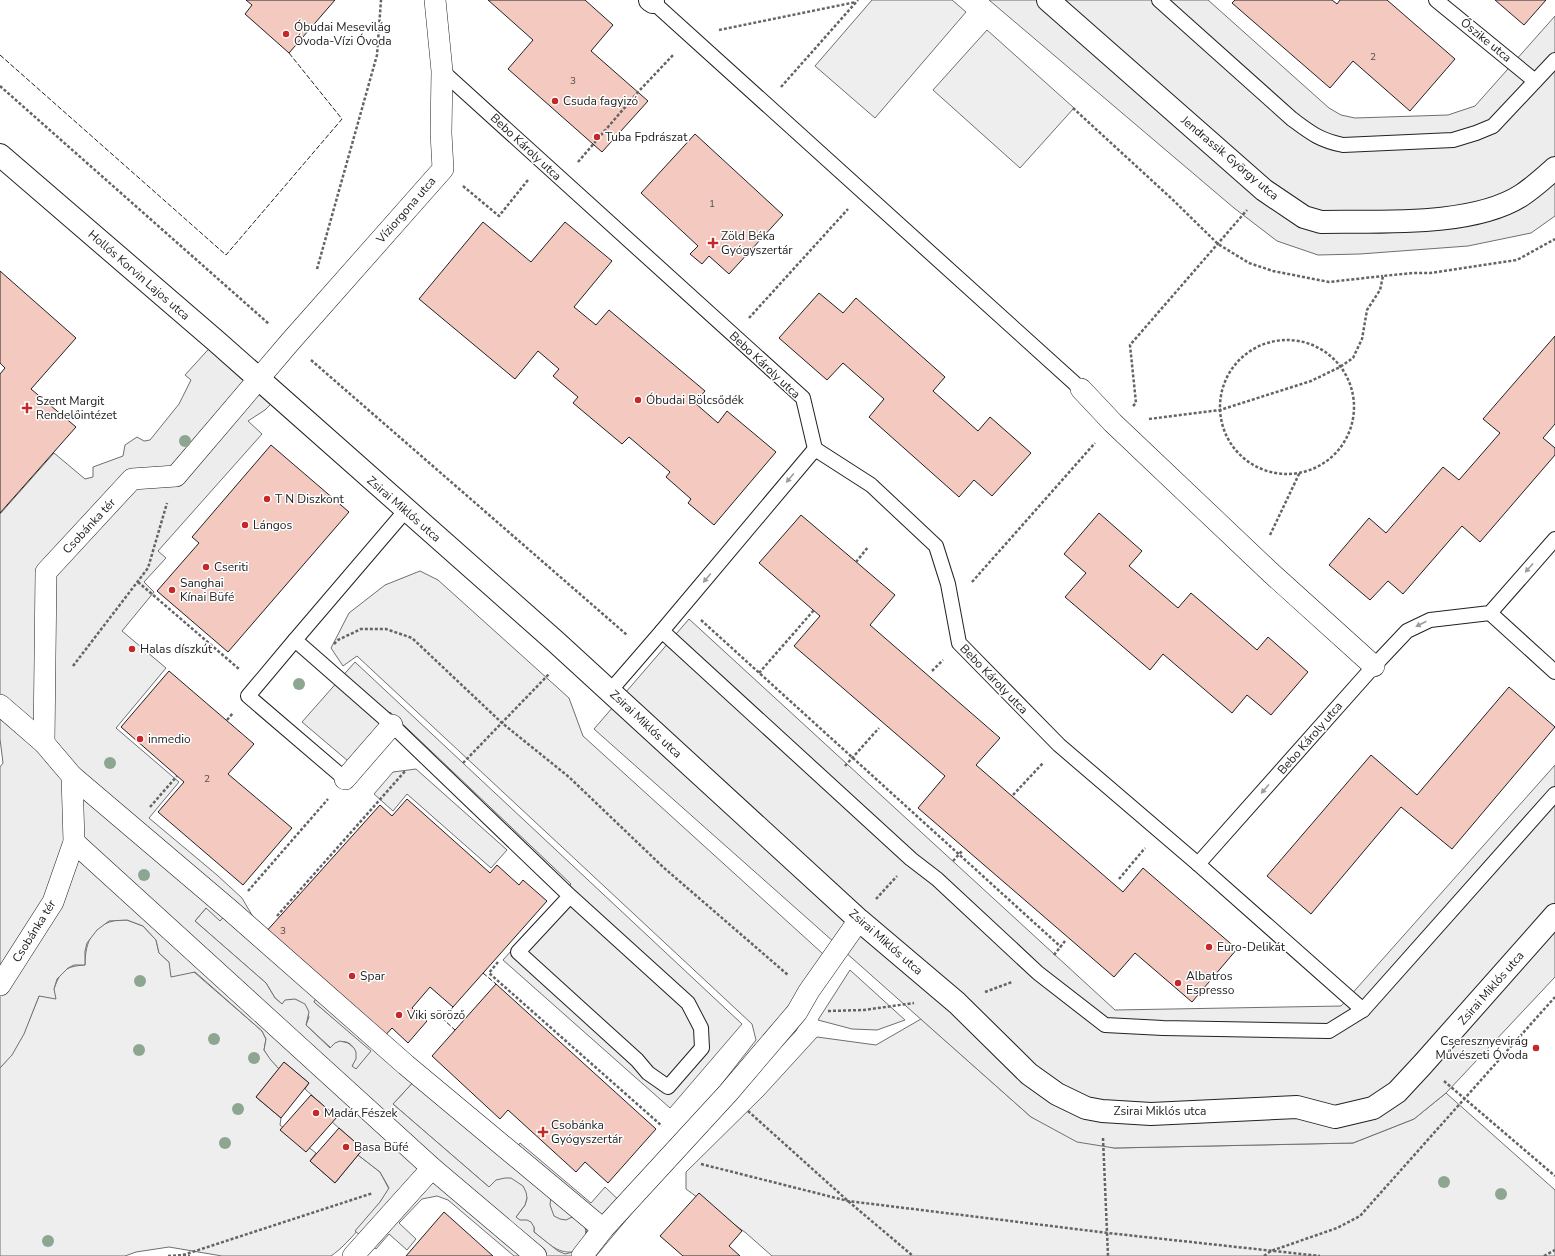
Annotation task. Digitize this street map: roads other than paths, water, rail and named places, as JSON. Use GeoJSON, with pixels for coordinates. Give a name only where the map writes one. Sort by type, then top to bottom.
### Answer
{"type":"FeatureCollection","features":[{"type":"Feature","properties":{"kind":"street","name":"Víziorgona utca"},"geometry":{"type":"LineString","coordinates":[[259,380],[290,342],[443,169],[440,133],[442,71],[435,0]]}},
{"type":"Feature","properties":{"kind":"street","name":"Jendrassik György utca"},"geometry":{"type":"LineString","coordinates":[[1048,0],[1264,190],[1304,217],[1321,222],[1435,220],[1469,214],[1501,206],[1522,196],[1555,168]]}},
{"type":"Feature","properties":{"kind":"street","name":"Hollós Korvin Lajos utca"},"geometry":{"type":"LineString","coordinates":[[0,155],[216,341],[278,397]]}},
{"type":"Feature","properties":{"kind":"street","name":"Csobánka tér"},"geometry":{"type":"LineString","coordinates":[[44,743],[46,572],[132,479],[176,476],[259,380]]}},
{"type":"Feature","properties":{"kind":"street"},"geometry":{"type":"LineString","coordinates":[[1081,389],[1113,424],[1270,572],[1374,666]]}},
{"type":"Feature","properties":{"kind":"street","name":"Zsirai Miklós utca"},"geometry":{"type":"LineString","coordinates":[[278,397],[569,654],[859,920],[957,1003],[1029,1074],[1057,1094],[1086,1108],[1102,1111],[1151,1114],[1297,1107],[1335,1117],[1373,1108],[1397,1092],[1555,915]]}},
{"type":"Feature","properties":{"kind":"street"},"geometry":{"type":"LineString","coordinates":[[0,704],[44,743],[72,776],[231,911],[406,1065],[603,1229]]}},
{"type":"Feature","properties":{"kind":"street"},"geometry":{"type":"LineString","coordinates":[[345,779],[392,725]]}},
{"type":"Feature","properties":{"kind":"street","name":"Csobánka tér"},"geometry":{"type":"LineString","coordinates":[[0,985],[53,902],[74,842],[72,776]]}},
{"type":"Feature","properties":{"kind":"street"},"geometry":{"type":"LineString","coordinates":[[74,842],[432,1168],[536,1256]]}},
{"type":"Feature","properties":{"kind":"street"},"geometry":{"type":"LineString","coordinates":[[582,1256],[603,1229],[728,1093],[797,1012],[809,991],[859,920]]}},
{"type":"Feature","properties":{"kind":"street"},"geometry":{"type":"LineString","coordinates":[[353,1256],[432,1168]]}},
{"type":"Feature","properties":{"kind":"lane"},"geometry":{"type":"LineString","coordinates":[[1159,0],[1292,119],[1312,134],[1327,142],[1343,145],[1445,141],[1458,139],[1493,126],[1555,60]]}},
{"type":"Feature","properties":{"kind":"lane","name":"Őszike utca"},"geometry":{"type":"LineString","coordinates":[[1436,0],[1536,81]]}},
{"type":"Feature","properties":{"kind":"lane"},"geometry":{"type":"LineString","coordinates":[[651,1],[1081,389]]}},
{"type":"Feature","properties":{"kind":"lane","name":"Bebo Károly utca"},"geometry":{"type":"LineString","coordinates":[[442,71],[803,398],[815,448],[871,485],[936,546],[948,584],[959,643],[1059,745],[1198,864],[1406,631],[1430,620],[1490,613]]}},
{"type":"Feature","properties":{"kind":"lane"},"geometry":{"type":"LineString","coordinates":[[610,691],[815,448]]}},
{"type":"Feature","properties":{"kind":"lane"},"geometry":{"type":"LineString","coordinates":[[345,779],[248,696],[406,510]]}},
{"type":"Feature","properties":{"kind":"lane"},"geometry":{"type":"LineString","coordinates":[[1555,539],[1490,613],[1555,672]]}},
{"type":"Feature","properties":{"kind":"lane"},"geometry":{"type":"LineString","coordinates":[[662,631],[911,859],[937,879],[1038,973],[1105,1025],[1171,1028],[1329,1031],[1363,1010],[1555,794]]}},
{"type":"Feature","properties":{"kind":"lane"},"geometry":{"type":"LineString","coordinates":[[295,640],[392,725],[570,896],[688,1003],[701,1028],[702,1048],[668,1087],[648,1073],[637,1060],[518,952],[570,896]]}},
{"type":"Feature","properties":{"kind":"lane"},"geometry":{"type":"LineString","coordinates":[[1198,864],[1363,1010]]}},
{"type":"Feature","properties":{"kind":"place","name":"Óbudai Mesevilág Óvoda-Vízi Óvoda"},"geometry":{"type":"Point","coordinates":[286,34]}},
{"type":"Feature","properties":{"kind":"place","name":"Csuda fagyizó"},"geometry":{"type":"Point","coordinates":[555,101]}},
{"type":"Feature","properties":{"kind":"place","name":"Tuba Fpdrászat"},"geometry":{"type":"Point","coordinates":[597,137]}},
{"type":"Feature","properties":{"kind":"place","name":"Zöld Béka Gyógyszertár"},"geometry":{"type":"Point","coordinates":[713,243]}},
{"type":"Feature","properties":{"kind":"place","name":"Óbudai Bölcsődék"},"geometry":{"type":"Point","coordinates":[638,400]}},
{"type":"Feature","properties":{"kind":"place","name":"Szent Margit Rendelőintézet"},"geometry":{"type":"Point","coordinates":[27,408]}},
{"type":"Feature","properties":{"kind":"place","name":"T N Diszkont"},"geometry":{"type":"Point","coordinates":[267,499]}},
{"type":"Feature","properties":{"kind":"place","name":"Lángos"},"geometry":{"type":"Point","coordinates":[245,525]}},
{"type":"Feature","properties":{"kind":"place","name":"Cseriti"},"geometry":{"type":"Point","coordinates":[206,567]}},
{"type":"Feature","properties":{"kind":"place","name":"Sanghai Kínai Büfé"},"geometry":{"type":"Point","coordinates":[172,590]}},
{"type":"Feature","properties":{"kind":"place","name":"Halas díszkút"},"geometry":{"type":"Point","coordinates":[132,649]}},
{"type":"Feature","properties":{"kind":"place","name":"inmedio"},"geometry":{"type":"Point","coordinates":[140,739]}},
{"type":"Feature","properties":{"kind":"place","name":"Euro-Delikát"},"geometry":{"type":"Point","coordinates":[1209,947]}},
{"type":"Feature","properties":{"kind":"place","name":"Spar"},"geometry":{"type":"Point","coordinates":[352,976]}},
{"type":"Feature","properties":{"kind":"place","name":"Albatros Espresso"},"geometry":{"type":"Point","coordinates":[1178,983]}},
{"type":"Feature","properties":{"kind":"place","name":"Viki söröző"},"geometry":{"type":"Point","coordinates":[399,1015]}},
{"type":"Feature","properties":{"kind":"place","name":"Cseresznyevirág Művészeti Óvoda"},"geometry":{"type":"Point","coordinates":[1536,1048]}},
{"type":"Feature","properties":{"kind":"place","name":"Madár Fészek"},"geometry":{"type":"Point","coordinates":[316,1113]}},
{"type":"Feature","properties":{"kind":"place","name":"Csobánka Gyógyszertár"},"geometry":{"type":"Point","coordinates":[543,1132]}},
{"type":"Feature","properties":{"kind":"place","name":"Basa Büfé"},"geometry":{"type":"Point","coordinates":[346,1147]}}]}
